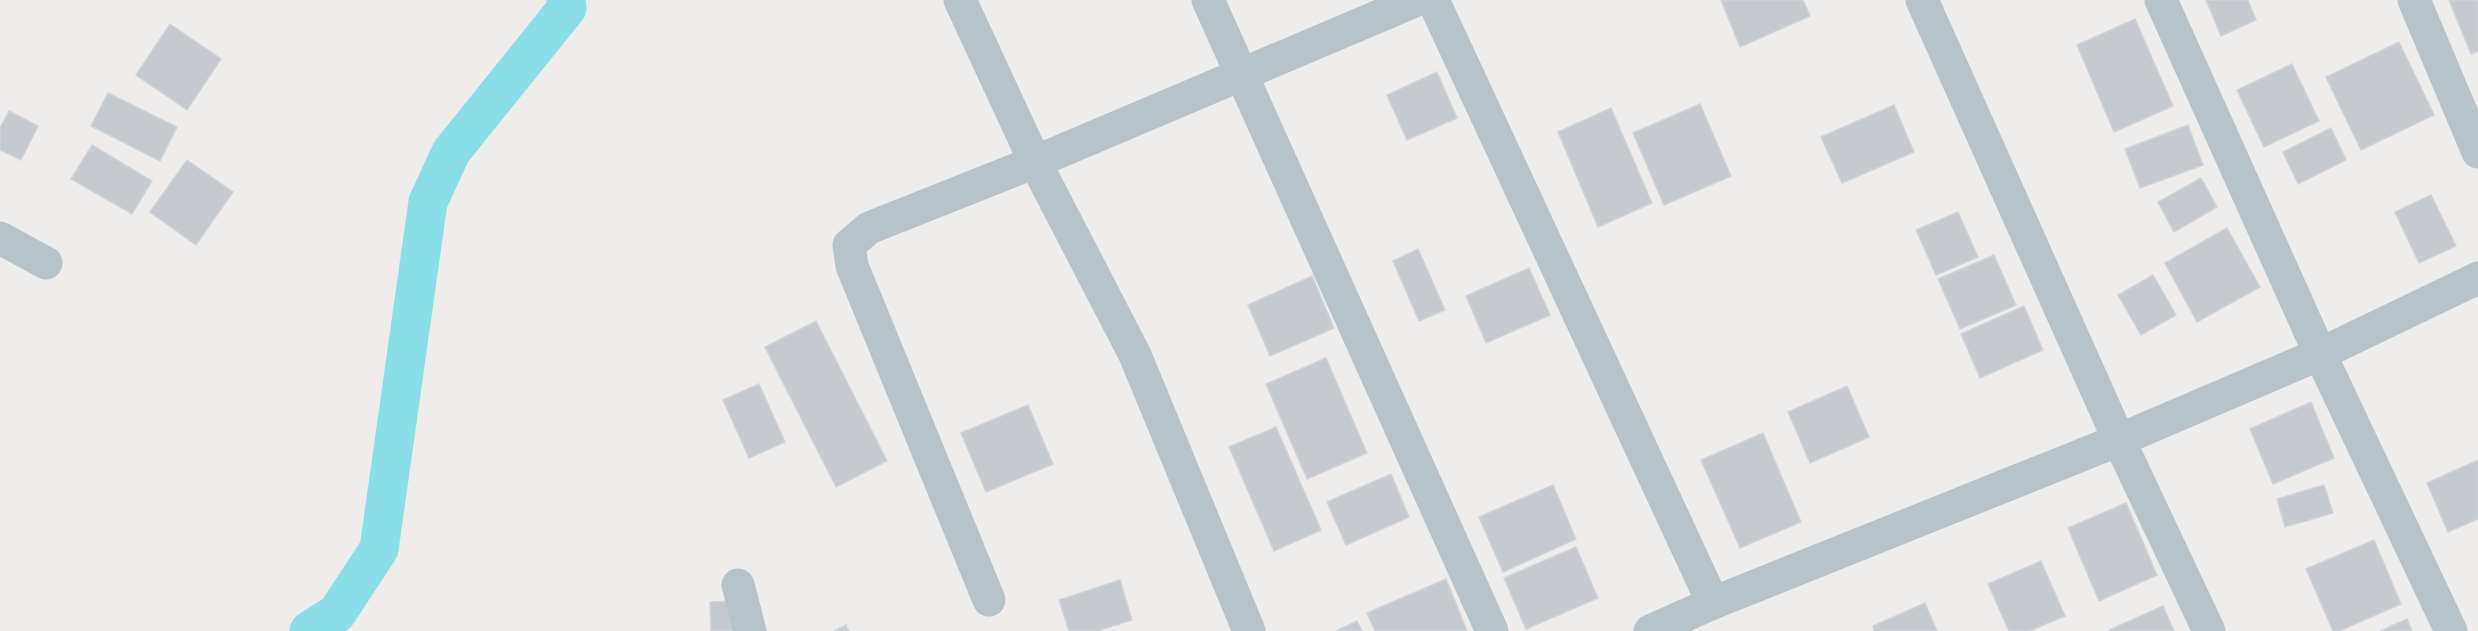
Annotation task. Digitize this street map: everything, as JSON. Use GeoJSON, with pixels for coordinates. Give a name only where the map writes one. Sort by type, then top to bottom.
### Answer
{"type":"FeatureCollection","features":[{"type":"Feature","properties":{"kind":"street"},"geometry":{"type":"LineString","coordinates":[[960,0],[1035,162],[1135,355],[1249,631]]}},
{"type":"Feature","properties":{"kind":"street"},"geometry":{"type":"LineString","coordinates":[[1208,0],[1492,631]]}},
{"type":"Feature","properties":{"kind":"street"},"geometry":{"type":"LineString","coordinates":[[988,600],[852,266],[849,244],[869,228],[1035,162],[1417,0]]}},
{"type":"Feature","properties":{"kind":"street"},"geometry":{"type":"LineString","coordinates":[[1433,0],[1713,603]]}},
{"type":"Feature","properties":{"kind":"street"},"geometry":{"type":"LineString","coordinates":[[1922,0],[2120,440],[2209,631]]}},
{"type":"Feature","properties":{"kind":"street"},"geometry":{"type":"LineString","coordinates":[[2161,0],[2320,354],[2451,631]]}},
{"type":"Feature","properties":{"kind":"street"},"geometry":{"type":"LineString","coordinates":[[2414,0],[2478,152]]}},
{"type":"Feature","properties":{"kind":"street"},"geometry":{"type":"LineString","coordinates":[[0,238],[45,263]]}},
{"type":"Feature","properties":{"kind":"street"},"geometry":{"type":"LineString","coordinates":[[1650,631],[1713,603],[2120,440],[2320,354],[2478,278]]}},
{"type":"Feature","properties":{"kind":"street"},"geometry":{"type":"LineString","coordinates":[[738,585],[750,631]]}},
{"type":"Feature","properties":{"kind":"building"},"geometry":{"type":"Polygon","coordinates":[[[1721,0],[1803,0],[1810,16],[1740,47],[1721,0]]]}},
{"type":"Feature","properties":{"kind":"building"},"geometry":{"type":"Polygon","coordinates":[[[2206,0],[2248,0],[2256,20],[2221,36],[2206,0]]]}},
{"type":"Feature","properties":{"kind":"building"},"geometry":{"type":"Polygon","coordinates":[[[2449,0],[2478,0],[2478,51],[2471,54],[2449,0]]]}},
{"type":"Feature","properties":{"kind":"building"},"geometry":{"type":"Polygon","coordinates":[[[2135,19],[2173,106],[2114,132],[2077,45],[2135,19]]]}},
{"type":"Feature","properties":{"kind":"building"},"geometry":{"type":"Polygon","coordinates":[[[170,24],[221,59],[187,110],[136,75],[170,24]]]}},
{"type":"Feature","properties":{"kind":"building"},"geometry":{"type":"Polygon","coordinates":[[[2399,42],[2434,115],[2361,150],[2326,77],[2399,42]]]}},
{"type":"Feature","properties":{"kind":"building"},"geometry":{"type":"Polygon","coordinates":[[[2292,64],[2319,121],[2264,147],[2237,90],[2292,64]]]}},
{"type":"Feature","properties":{"kind":"building"},"geometry":{"type":"Polygon","coordinates":[[[1437,72],[1457,118],[1407,140],[1387,95],[1437,72]]]}},
{"type":"Feature","properties":{"kind":"building"},"geometry":{"type":"Polygon","coordinates":[[[108,93],[177,127],[160,161],[91,126],[108,93]]]}},
{"type":"Feature","properties":{"kind":"building"},"geometry":{"type":"Polygon","coordinates":[[[1700,104],[1731,176],[1664,205],[1633,133],[1700,104]]]}},
{"type":"Feature","properties":{"kind":"building"},"geometry":{"type":"Polygon","coordinates":[[[1894,105],[1914,152],[1842,183],[1821,137],[1894,105]]]}},
{"type":"Feature","properties":{"kind":"building"},"geometry":{"type":"Polygon","coordinates":[[[1611,108],[1652,203],[1598,227],[1558,132],[1611,108]]]}},
{"type":"Feature","properties":{"kind":"building"},"geometry":{"type":"Polygon","coordinates":[[[9,111],[38,126],[21,160],[0,150],[0,128],[9,111]]]}},
{"type":"Feature","properties":{"kind":"building"},"geometry":{"type":"Polygon","coordinates":[[[2188,125],[2203,165],[2140,188],[2125,149],[2188,125]]]}},
{"type":"Feature","properties":{"kind":"building"},"geometry":{"type":"Polygon","coordinates":[[[2331,128],[2346,160],[2298,184],[2283,152],[2331,128]]]}},
{"type":"Feature","properties":{"kind":"building"},"geometry":{"type":"Polygon","coordinates":[[[92,145],[152,181],[132,214],[71,179],[92,145]]]}},
{"type":"Feature","properties":{"kind":"building"},"geometry":{"type":"Polygon","coordinates":[[[187,160],[233,192],[196,245],[150,212],[187,160]]]}},
{"type":"Feature","properties":{"kind":"building"},"geometry":{"type":"Polygon","coordinates":[[[2201,178],[2217,207],[2174,232],[2158,202],[2201,178]]]}},
{"type":"Feature","properties":{"kind":"building"},"geometry":{"type":"Polygon","coordinates":[[[2431,195],[2456,246],[2419,263],[2395,212],[2431,195]]]}},
{"type":"Feature","properties":{"kind":"building"},"geometry":{"type":"Polygon","coordinates":[[[1958,212],[1978,257],[1936,275],[1916,230],[1958,212]]]}},
{"type":"Feature","properties":{"kind":"building"},"geometry":{"type":"Polygon","coordinates":[[[2227,228],[2260,287],[2197,322],[2165,263],[2227,228]]]}},
{"type":"Feature","properties":{"kind":"building"},"geometry":{"type":"Polygon","coordinates":[[[1418,249],[1445,310],[1419,321],[1393,261],[1418,249]]]}},
{"type":"Feature","properties":{"kind":"building"},"geometry":{"type":"Polygon","coordinates":[[[1994,255],[2016,305],[1960,329],[1938,279],[1994,255]]]}},
{"type":"Feature","properties":{"kind":"building"},"geometry":{"type":"Polygon","coordinates":[[[1529,268],[1550,315],[1486,343],[1466,296],[1529,268]]]}},
{"type":"Feature","properties":{"kind":"building"},"geometry":{"type":"Polygon","coordinates":[[[2153,275],[2176,315],[2141,335],[2118,295],[2153,275]]]}},
{"type":"Feature","properties":{"kind":"building"},"geometry":{"type":"Polygon","coordinates":[[[1312,276],[1334,328],[1270,356],[1248,305],[1312,276]]]}},
{"type":"Feature","properties":{"kind":"building"},"geometry":{"type":"Polygon","coordinates":[[[2024,306],[2043,350],[1980,378],[1961,334],[2024,306]]]}},
{"type":"Feature","properties":{"kind":"building"},"geometry":{"type":"Polygon","coordinates":[[[816,321],[887,461],[836,487],[765,347],[816,321]]]}},
{"type":"Feature","properties":{"kind":"building"},"geometry":{"type":"Polygon","coordinates":[[[1326,358],[1367,453],[1307,479],[1266,384],[1326,358]]]}},
{"type":"Feature","properties":{"kind":"building"},"geometry":{"type":"Polygon","coordinates":[[[759,384],[785,442],[749,458],[723,400],[759,384]]]}},
{"type":"Feature","properties":{"kind":"building"},"geometry":{"type":"Polygon","coordinates":[[[1847,386],[1869,437],[1810,463],[1788,412],[1847,386]]]}},
{"type":"Feature","properties":{"kind":"building"},"geometry":{"type":"Polygon","coordinates":[[[2311,402],[2334,458],[2273,484],[2250,429],[2311,402]]]}},
{"type":"Feature","properties":{"kind":"building"},"geometry":{"type":"Polygon","coordinates":[[[1028,405],[1053,464],[986,492],[961,433],[1028,405]]]}},
{"type":"Feature","properties":{"kind":"building"},"geometry":{"type":"Polygon","coordinates":[[[1276,427],[1321,530],[1274,551],[1229,447],[1276,427]]]}},
{"type":"Feature","properties":{"kind":"building"},"geometry":{"type":"Polygon","coordinates":[[[1763,433],[1801,522],[1740,548],[1701,460],[1763,433]]]}},
{"type":"Feature","properties":{"kind":"building"},"geometry":{"type":"Polygon","coordinates":[[[2478,460],[2478,519],[2448,532],[2427,483],[2478,460]]]}},
{"type":"Feature","properties":{"kind":"building"},"geometry":{"type":"Polygon","coordinates":[[[1391,474],[1409,517],[1346,545],[1327,502],[1391,474]]]}},
{"type":"Feature","properties":{"kind":"building"},"geometry":{"type":"Polygon","coordinates":[[[1553,485],[1576,539],[1503,572],[1479,517],[1553,485]]]}},
{"type":"Feature","properties":{"kind":"building"},"geometry":{"type":"Polygon","coordinates":[[[2324,485],[2333,513],[2285,527],[2277,499],[2324,485]]]}},
{"type":"Feature","properties":{"kind":"building"},"geometry":{"type":"Polygon","coordinates":[[[2126,503],[2157,575],[2099,601],[2068,528],[2126,503]]]}},
{"type":"Feature","properties":{"kind":"building"},"geometry":{"type":"Polygon","coordinates":[[[2374,540],[2401,604],[2339,631],[2333,631],[2306,569],[2374,540]]]}},
{"type":"Feature","properties":{"kind":"building"},"geometry":{"type":"Polygon","coordinates":[[[1576,547],[1598,598],[1526,629],[1504,578],[1576,547]]]}},
{"type":"Feature","properties":{"kind":"building"},"geometry":{"type":"Polygon","coordinates":[[[2041,561],[2065,616],[2029,631],[2009,631],[1988,584],[2041,561]]]}},
{"type":"Feature","properties":{"kind":"building"},"geometry":{"type":"Polygon","coordinates":[[[1446,579],[1467,631],[1375,631],[1367,613],[1446,579]]]}},
{"type":"Feature","properties":{"kind":"building"},"geometry":{"type":"Polygon","coordinates":[[[1120,580],[1132,620],[1097,631],[1069,631],[1059,600],[1120,580]]]}},
{"type":"Feature","properties":{"kind":"building"},"geometry":{"type":"Polygon","coordinates":[[[737,601],[738,631],[711,631],[710,602],[737,601]]]}},
{"type":"Feature","properties":{"kind":"building"},"geometry":{"type":"Polygon","coordinates":[[[1925,603],[1937,631],[1874,631],[1873,626],[1925,603]]]}},
{"type":"Feature","properties":{"kind":"building"},"geometry":{"type":"Polygon","coordinates":[[[2163,606],[2174,631],[2107,631],[2163,606]]]}},
{"type":"Feature","properties":{"kind":"building"},"geometry":{"type":"Polygon","coordinates":[[[2407,619],[2412,631],[2380,631],[2407,619]]]}},
{"type":"Feature","properties":{"kind":"building"},"geometry":{"type":"Polygon","coordinates":[[[1357,621],[1362,631],[1336,631],[1357,621]]]}},
{"type":"Feature","properties":{"kind":"building"},"geometry":{"type":"Polygon","coordinates":[[[846,625],[849,631],[834,631],[846,625]]]}},
{"type":"Feature","properties":{"kind":"waterway"},"geometry":{"type":"LineString","coordinates":[[309,631],[337,613],[379,549],[428,202],[451,152],[567,8],[566,0]]}}]}
